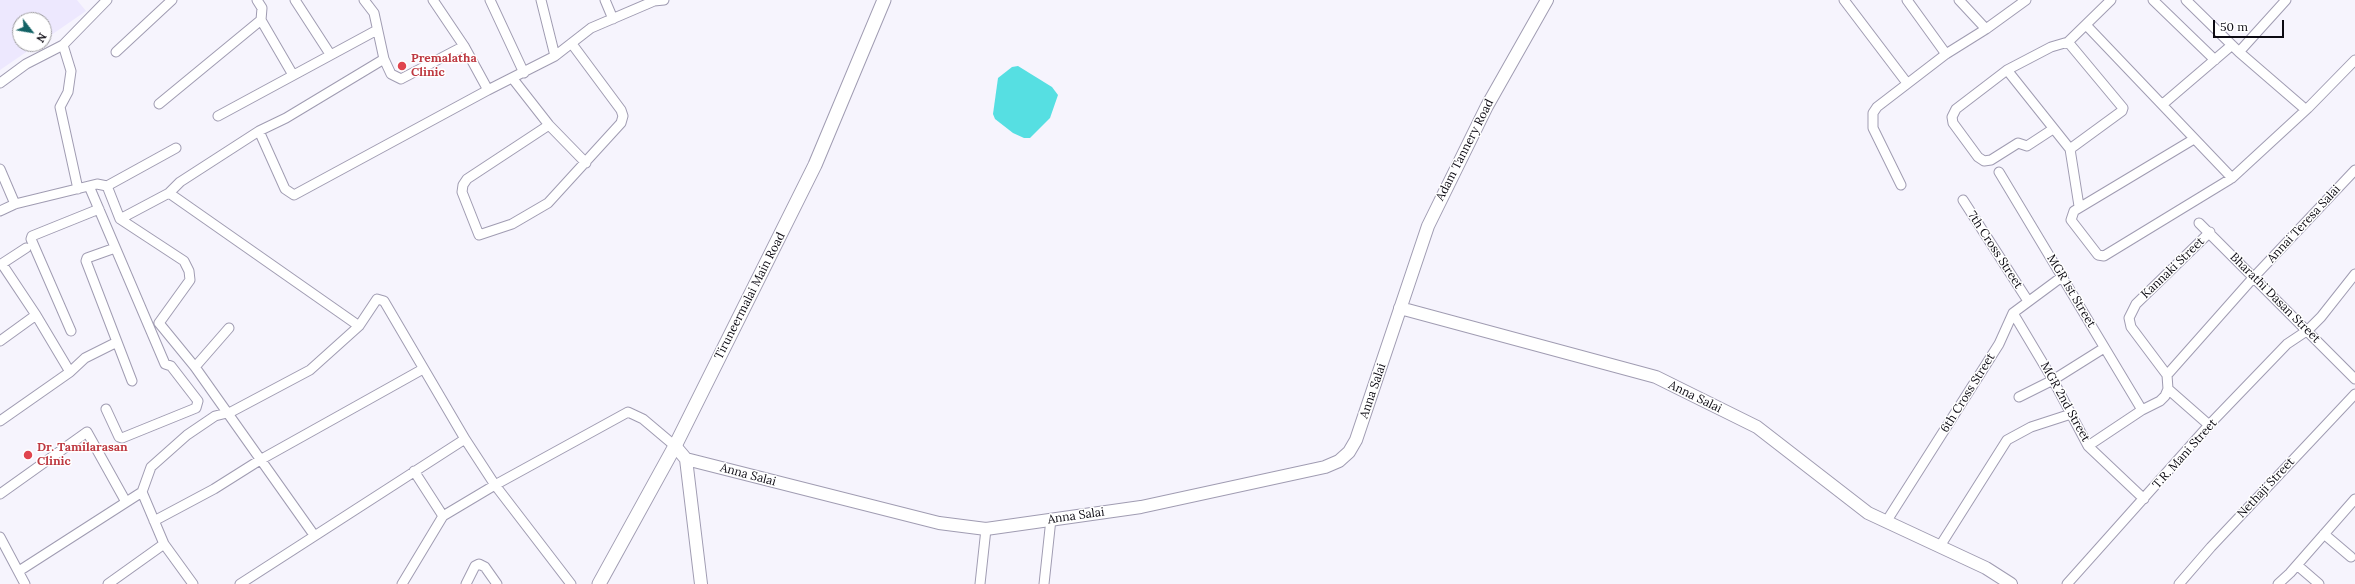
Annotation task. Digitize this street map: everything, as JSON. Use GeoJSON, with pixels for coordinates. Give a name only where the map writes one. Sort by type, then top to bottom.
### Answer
{"type":"FeatureCollection","features":[{"type":"Feature","properties":{"kind":"main road","name":"Tiruneermalai Main Road"},"geometry":{"type":"LineString","coordinates":[[599,584],[675,446],[815,165],[884,0]]}},
{"type":"Feature","properties":{"kind":"street"},"geometry":{"type":"LineString","coordinates":[[0,83],[26,64],[63,45],[107,0]]}},
{"type":"Feature","properties":{"kind":"street"},"geometry":{"type":"LineString","coordinates":[[116,52],[172,0]]}},
{"type":"Feature","properties":{"kind":"street"},"geometry":{"type":"LineString","coordinates":[[257,0],[262,8],[260,20],[293,75]]}},
{"type":"Feature","properties":{"kind":"street"},"geometry":{"type":"LineString","coordinates":[[295,0],[330,54]]}},
{"type":"Feature","properties":{"kind":"street"},"geometry":{"type":"LineString","coordinates":[[364,0],[374,13],[384,59],[391,74],[401,79],[464,46]]}},
{"type":"Feature","properties":{"kind":"street"},"geometry":{"type":"LineString","coordinates":[[433,0],[464,46],[488,90]]}},
{"type":"Feature","properties":{"kind":"street"},"geometry":{"type":"LineString","coordinates":[[490,0],[524,73]]}},
{"type":"Feature","properties":{"kind":"street"},"geometry":{"type":"LineString","coordinates":[[541,0],[556,56]]}},
{"type":"Feature","properties":{"kind":"street"},"geometry":{"type":"LineString","coordinates":[[606,0],[613,18]]}},
{"type":"Feature","properties":{"kind":"street"},"geometry":{"type":"LineString","coordinates":[[259,131],[285,189],[294,195],[488,90],[514,79],[556,56],[591,28],[654,1],[664,0]]}},
{"type":"Feature","properties":{"kind":"street","name":"Adam Tannery Road"},"geometry":{"type":"LineString","coordinates":[[1400,308],[1428,226],[1487,106],[1547,0]]}},
{"type":"Feature","properties":{"kind":"street"},"geometry":{"type":"LineString","coordinates":[[1844,0],[1907,83]]}},
{"type":"Feature","properties":{"kind":"street"},"geometry":{"type":"LineString","coordinates":[[1907,0],[1946,54]]}},
{"type":"Feature","properties":{"kind":"street"},"geometry":{"type":"LineString","coordinates":[[1959,0],[1986,29]]}},
{"type":"Feature","properties":{"kind":"street"},"geometry":{"type":"LineString","coordinates":[[1901,185],[1873,128],[1872,119],[1877,107],[1946,54],[1986,29],[2014,3],[2026,0]]}},
{"type":"Feature","properties":{"kind":"street"},"geometry":{"type":"LineString","coordinates":[[2054,128],[2027,146],[2018,143],[1991,160],[1984,161],[1978,157],[1953,123],[1952,117],[1956,109],[2007,70],[2051,46],[2068,42],[2087,26],[2111,0]]}},
{"type":"Feature","properties":{"kind":"street"},"geometry":{"type":"LineString","coordinates":[[2153,0],[2215,60]]}},
{"type":"Feature","properties":{"kind":"street"},"geometry":{"type":"LineString","coordinates":[[2186,0],[2239,52],[2305,109]]}},
{"type":"Feature","properties":{"kind":"street"},"geometry":{"type":"LineString","coordinates":[[2239,52],[2286,0]]}},
{"type":"Feature","properties":{"kind":"street"},"geometry":{"type":"LineString","coordinates":[[159,104],[260,20]]}},
{"type":"Feature","properties":{"kind":"street"},"geometry":{"type":"LineString","coordinates":[[2087,26],[2232,178]]}},
{"type":"Feature","properties":{"kind":"street"},"geometry":{"type":"LineString","coordinates":[[218,116],[330,54],[377,30]]}},
{"type":"Feature","properties":{"kind":"street"},"geometry":{"type":"LineString","coordinates":[[2068,42],[2123,108],[2122,112],[2070,149]]}},
{"type":"Feature","properties":{"kind":"street"},"geometry":{"type":"LineString","coordinates":[[549,125],[468,179],[463,185],[462,192],[480,235],[512,224],[534,213],[548,203],[621,123],[623,116],[572,44]]}},
{"type":"Feature","properties":{"kind":"street"},"geometry":{"type":"LineString","coordinates":[[63,45],[71,70],[68,92],[60,107],[78,189]]}},
{"type":"Feature","properties":{"kind":"street"},"geometry":{"type":"LineString","coordinates":[[2163,104],[2232,45]]}},
{"type":"Feature","properties":{"kind":"street"},"geometry":{"type":"LineString","coordinates":[[120,219],[169,194],[180,182],[259,131],[286,118],[384,59]]}},
{"type":"Feature","properties":{"kind":"street"},"geometry":{"type":"LineString","coordinates":[[2194,139],[2079,206],[2074,211],[2071,220],[2090,247],[2098,255],[2104,256],[2232,178],[2305,109],[2308,108],[2355,60]]}},
{"type":"Feature","properties":{"kind":"street"},"geometry":{"type":"LineString","coordinates":[[2007,70],[2070,149],[2079,206]]}},
{"type":"Feature","properties":{"kind":"street"},"geometry":{"type":"LineString","coordinates":[[514,79],[549,125],[586,163]]}},
{"type":"Feature","properties":{"kind":"street"},"geometry":{"type":"LineString","coordinates":[[0,211],[15,204],[97,184],[107,186],[176,148]]}},
{"type":"Feature","properties":{"kind":"street"},"geometry":{"type":"LineString","coordinates":[[0,169],[15,204]]}},
{"type":"Feature","properties":{"kind":"street","name":"Annai Teresa Salai"},"geometry":{"type":"LineString","coordinates":[[2168,375],[2253,278],[2355,170]]}},
{"type":"Feature","properties":{"kind":"street","name":"MGR 1st Street"},"geometry":{"type":"LineString","coordinates":[[1999,172],[2142,410]]}},
{"type":"Feature","properties":{"kind":"street"},"geometry":{"type":"LineString","coordinates":[[89,186],[165,364],[171,366],[198,401],[196,408],[122,438],[119,437],[106,409]]}},
{"type":"Feature","properties":{"kind":"street"},"geometry":{"type":"LineString","coordinates":[[107,186],[120,219],[173,252],[184,261],[189,271],[190,280],[180,296],[159,323],[194,367],[314,535]]}},
{"type":"Feature","properties":{"kind":"street"},"geometry":{"type":"LineString","coordinates":[[169,194],[359,326]]}},
{"type":"Feature","properties":{"kind":"street","name":"7th Cross Street"},"geometry":{"type":"LineString","coordinates":[[1963,200],[2028,301]]}},
{"type":"Feature","properties":{"kind":"street"},"geometry":{"type":"LineString","coordinates":[[71,331],[31,239],[32,236],[99,209]]}},
{"type":"Feature","properties":{"kind":"street","name":"Bharathi Dasan Street"},"geometry":{"type":"LineString","coordinates":[[2199,223],[2210,232],[2253,278],[2353,374]]}},
{"type":"Feature","properties":{"kind":"street","name":"Kannaki Street"},"geometry":{"type":"LineString","coordinates":[[2168,375],[2131,327],[2130,318],[2136,304],[2210,232]]}},
{"type":"Feature","properties":{"kind":"street"},"geometry":{"type":"LineString","coordinates":[[26,248],[1,265],[36,315],[70,372]]}},
{"type":"Feature","properties":{"kind":"street"},"geometry":{"type":"LineString","coordinates":[[115,248],[87,258],[86,261],[132,381]]}},
{"type":"Feature","properties":{"kind":"street","name":"T.R. Mani Street"},"geometry":{"type":"LineString","coordinates":[[2067,584],[2144,500],[2209,425],[2287,344],[2308,330],[2321,317],[2355,274]]}},
{"type":"Feature","properties":{"kind":"street","name":"6th Cross Street"},"geometry":{"type":"LineString","coordinates":[[1886,522],[1999,344],[2014,313],[2062,276]]}},
{"type":"Feature","properties":{"kind":"street"},"geometry":{"type":"LineString","coordinates":[[19,571],[142,492],[151,466],[187,435],[215,416],[227,414],[310,370],[359,326],[377,299],[384,300],[465,440],[494,485],[571,584]]}},
{"type":"Feature","properties":{"kind":"street","name":"Anna Salai"},"geometry":{"type":"LineString","coordinates":[[686,459],[939,523],[986,530],[1051,519],[1141,507],[1325,467],[1339,462],[1349,452],[1356,440],[1400,308],[1656,377],[1757,427],[1868,513],[1986,568],[2011,584]]}},
{"type":"Feature","properties":{"kind":"street","name":"MGR 2nd Street"},"geometry":{"type":"LineString","coordinates":[[2014,313],[2053,380],[2088,446],[2144,500]]}},
{"type":"Feature","properties":{"kind":"street"},"geometry":{"type":"LineString","coordinates":[[0,341],[36,315]]}},
{"type":"Feature","properties":{"kind":"street"},"geometry":{"type":"LineString","coordinates":[[194,367],[229,328]]}},
{"type":"Feature","properties":{"kind":"street"},"geometry":{"type":"LineString","coordinates":[[0,421],[70,372],[85,358],[118,342]]}},
{"type":"Feature","properties":{"kind":"street"},"geometry":{"type":"LineString","coordinates":[[2019,397],[2053,380],[2104,348]]}},
{"type":"Feature","properties":{"kind":"street"},"geometry":{"type":"LineString","coordinates":[[154,521],[214,489],[260,460],[423,369]]}},
{"type":"Feature","properties":{"kind":"street"},"geometry":{"type":"LineString","coordinates":[[2088,446],[2142,410],[2160,401],[2168,389],[2168,375]]}},
{"type":"Feature","properties":{"kind":"street"},"geometry":{"type":"LineString","coordinates":[[2168,389],[2209,425]]}},
{"type":"Feature","properties":{"kind":"street","name":"Nethaji Street"},"geometry":{"type":"LineString","coordinates":[[2179,584],[2211,546],[2355,394]]}},
{"type":"Feature","properties":{"kind":"street"},"geometry":{"type":"LineString","coordinates":[[402,584],[443,516],[494,485],[628,412],[643,418],[675,446],[686,459],[701,584]]}},
{"type":"Feature","properties":{"kind":"street"},"geometry":{"type":"LineString","coordinates":[[1940,546],[2007,440],[2031,428],[2071,414]]}},
{"type":"Feature","properties":{"kind":"street"},"geometry":{"type":"LineString","coordinates":[[0,494],[87,432],[126,502]]}},
{"type":"Feature","properties":{"kind":"street"},"geometry":{"type":"LineString","coordinates":[[240,584],[414,471],[465,440]]}},
{"type":"Feature","properties":{"kind":"street"},"geometry":{"type":"LineString","coordinates":[[414,471],[443,516]]}},
{"type":"Feature","properties":{"kind":"street"},"geometry":{"type":"LineString","coordinates":[[142,492],[164,544],[193,584]]}},
{"type":"Feature","properties":{"kind":"street"},"geometry":{"type":"LineString","coordinates":[[2278,584],[2297,565],[2355,499]]}},
{"type":"Feature","properties":{"kind":"street"},"geometry":{"type":"LineString","coordinates":[[1044,584],[1051,519]]}},
{"type":"Feature","properties":{"kind":"street"},"geometry":{"type":"LineString","coordinates":[[980,584],[986,530]]}},
{"type":"Feature","properties":{"kind":"street"},"geometry":{"type":"LineString","coordinates":[[2324,534],[2352,557]]}},
{"type":"Feature","properties":{"kind":"street"},"geometry":{"type":"LineString","coordinates":[[0,536],[26,584]]}},
{"type":"Feature","properties":{"kind":"street"},"geometry":{"type":"LineString","coordinates":[[108,584],[164,544]]}},
{"type":"Feature","properties":{"kind":"street"},"geometry":{"type":"LineString","coordinates":[[466,584],[479,564],[485,567],[497,584]]}},
{"type":"Feature","properties":{"kind":"street"},"geometry":{"type":"LineString","coordinates":[[2297,565],[2319,584]]}},
{"type":"Feature","properties":{"kind":"shaded area"},"geometry":{"type":"Polygon","coordinates":[[[0,0],[77,0],[86,11],[52,34],[52,12],[12,12],[12,52],[26,52],[0,70],[0,0]]]}},
{"type":"Feature","properties":{"kind":"water"},"geometry":{"type":"Polygon","coordinates":[[[1018,66],[1052,87],[1058,95],[1050,118],[1030,138],[1024,138],[1013,133],[995,119],[993,114],[998,78],[1012,67],[1018,66]]]}},
{"type":"Feature","properties":{"kind":"place","name":"Premalatha Clinic"},"geometry":{"type":"Point","coordinates":[402,66]}},
{"type":"Feature","properties":{"kind":"place","name":"Dr. Tamilarasan Clinic"},"geometry":{"type":"Point","coordinates":[28,455]}}]}
